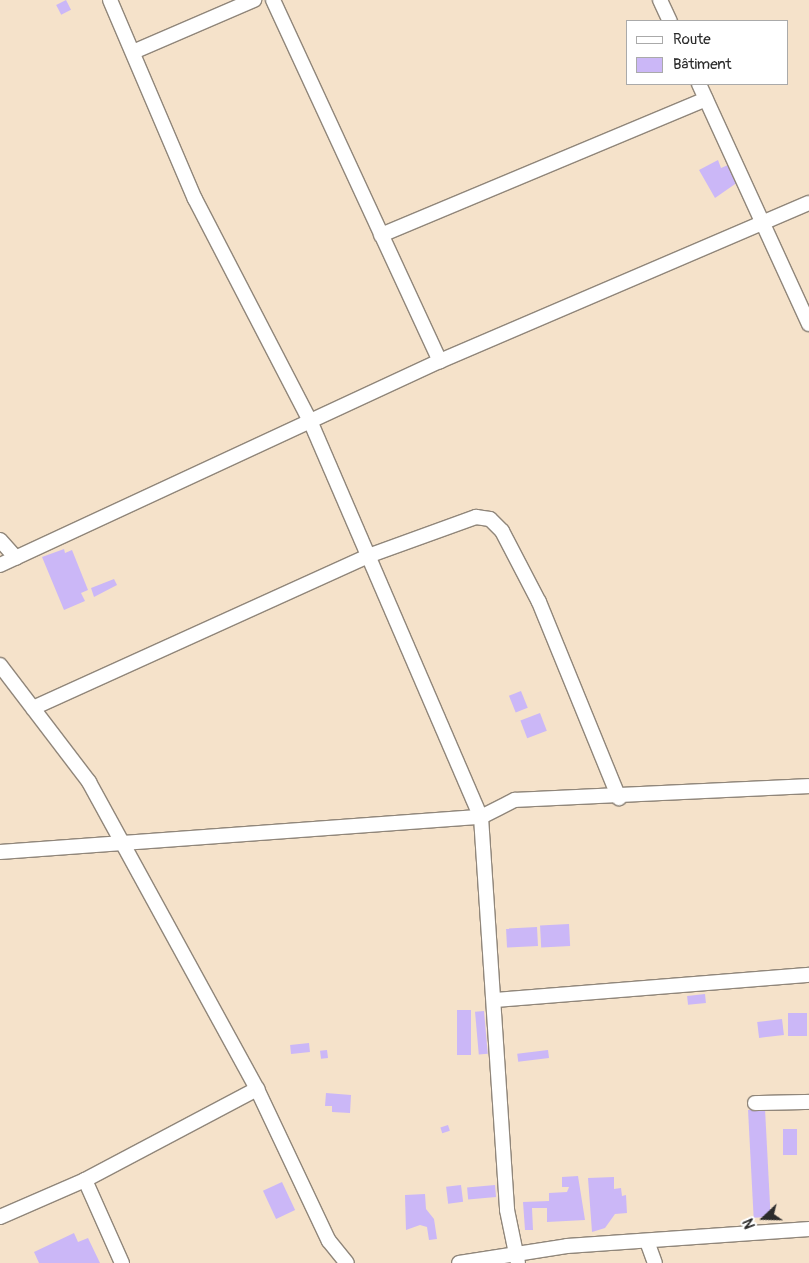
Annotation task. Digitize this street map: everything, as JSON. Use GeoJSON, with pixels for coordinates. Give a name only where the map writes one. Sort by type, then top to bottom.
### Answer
{"type":"FeatureCollection","features":[{"type":"Feature","properties":{"kind":"street"},"geometry":{"type":"LineString","coordinates":[[110,0],[195,199],[312,423],[480,817],[496,1000],[507,1210],[511,1239],[518,1258]]}},
{"type":"Feature","properties":{"kind":"street"},"geometry":{"type":"LineString","coordinates":[[133,52],[254,0]]}},
{"type":"Feature","properties":{"kind":"street"},"geometry":{"type":"LineString","coordinates":[[273,0],[440,362]]}},
{"type":"Feature","properties":{"kind":"street"},"geometry":{"type":"LineString","coordinates":[[660,0],[670,20]]}},
{"type":"Feature","properties":{"kind":"street"},"geometry":{"type":"LineString","coordinates":[[699,85],[809,324]]}},
{"type":"Feature","properties":{"kind":"street"},"geometry":{"type":"LineString","coordinates":[[380,235],[706,99]]}},
{"type":"Feature","properties":{"kind":"street"},"geometry":{"type":"LineString","coordinates":[[0,565],[312,423],[440,362],[764,225],[809,203]]}},
{"type":"Feature","properties":{"kind":"street"},"geometry":{"type":"LineString","coordinates":[[32,708],[368,556],[476,517],[490,519],[502,531],[539,602],[619,798]]}},
{"type":"Feature","properties":{"kind":"street"},"geometry":{"type":"LineString","coordinates":[[0,540],[16,558]]}},
{"type":"Feature","properties":{"kind":"street"},"geometry":{"type":"LineString","coordinates":[[0,665],[89,782],[120,842],[257,1089],[328,1241],[347,1263]]}},
{"type":"Feature","properties":{"kind":"street"},"geometry":{"type":"LineString","coordinates":[[0,852],[480,817],[514,800],[619,798],[809,786]]}},
{"type":"Feature","properties":{"kind":"street"},"geometry":{"type":"LineString","coordinates":[[496,1000],[809,975]]}},
{"type":"Feature","properties":{"kind":"street"},"geometry":{"type":"LineString","coordinates":[[0,1217],[85,1180],[257,1089]]}},
{"type":"Feature","properties":{"kind":"street"},"geometry":{"type":"LineString","coordinates":[[755,1103],[809,1102]]}},
{"type":"Feature","properties":{"kind":"street"},"geometry":{"type":"LineString","coordinates":[[85,1180],[122,1263]]}},
{"type":"Feature","properties":{"kind":"street"},"geometry":{"type":"LineString","coordinates":[[459,1263],[518,1258],[567,1246],[648,1244],[809,1229]]}},
{"type":"Feature","properties":{"kind":"street"},"geometry":{"type":"LineString","coordinates":[[648,1244],[656,1263]]}},
{"type":"Feature","properties":{"kind":"building"},"geometry":{"type":"Polygon","coordinates":[[[66,0],[71,10],[61,15],[56,5],[66,0]]]}},
{"type":"Feature","properties":{"kind":"building"},"geometry":{"type":"Polygon","coordinates":[[[718,160],[721,168],[728,165],[738,182],[715,198],[699,170],[718,160]]]}},
{"type":"Feature","properties":{"kind":"building"},"geometry":{"type":"Polygon","coordinates":[[[64,549],[65,553],[72,550],[88,590],[81,593],[85,601],[64,610],[42,557],[64,549]]]}},
{"type":"Feature","properties":{"kind":"building"},"geometry":{"type":"Polygon","coordinates":[[[114,579],[117,585],[94,597],[91,588],[114,579]]]}},
{"type":"Feature","properties":{"kind":"building"},"geometry":{"type":"Polygon","coordinates":[[[521,691],[528,708],[516,713],[509,696],[521,691]]]}},
{"type":"Feature","properties":{"kind":"building"},"geometry":{"type":"Polygon","coordinates":[[[540,713],[547,731],[527,738],[520,721],[540,713]]]}},
{"type":"Feature","properties":{"kind":"building"},"geometry":{"type":"Polygon","coordinates":[[[569,924],[570,946],[541,947],[540,926],[569,924]]]}},
{"type":"Feature","properties":{"kind":"building"},"geometry":{"type":"Polygon","coordinates":[[[537,927],[538,946],[507,948],[506,929],[537,927]]]}},
{"type":"Feature","properties":{"kind":"building"},"geometry":{"type":"Polygon","coordinates":[[[705,994],[706,1003],[688,1005],[687,996],[705,994]]]}},
{"type":"Feature","properties":{"kind":"building"},"geometry":{"type":"Polygon","coordinates":[[[457,1010],[471,1010],[471,1055],[457,1055],[457,1010]]]}},
{"type":"Feature","properties":{"kind":"building"},"geometry":{"type":"Polygon","coordinates":[[[484,1011],[488,1054],[479,1055],[475,1012],[484,1011]]]}},
{"type":"Feature","properties":{"kind":"building"},"geometry":{"type":"Polygon","coordinates":[[[788,1013],[807,1013],[807,1036],[788,1036],[788,1013]]]}},
{"type":"Feature","properties":{"kind":"building"},"geometry":{"type":"Polygon","coordinates":[[[782,1019],[784,1035],[759,1038],[757,1022],[782,1019]]]}},
{"type":"Feature","properties":{"kind":"building"},"geometry":{"type":"Polygon","coordinates":[[[309,1043],[310,1052],[291,1054],[290,1045],[309,1043]]]}},
{"type":"Feature","properties":{"kind":"building"},"geometry":{"type":"Polygon","coordinates":[[[327,1050],[328,1058],[321,1059],[320,1051],[327,1050]]]}},
{"type":"Feature","properties":{"kind":"building"},"geometry":{"type":"Polygon","coordinates":[[[548,1050],[549,1058],[518,1062],[517,1054],[548,1050]]]}},
{"type":"Feature","properties":{"kind":"building"},"geometry":{"type":"Polygon","coordinates":[[[326,1093],[351,1095],[350,1113],[332,1112],[332,1106],[325,1106],[326,1093]]]}},
{"type":"Feature","properties":{"kind":"building"},"geometry":{"type":"Polygon","coordinates":[[[765,1109],[771,1217],[754,1218],[748,1110],[765,1109]]]}},
{"type":"Feature","properties":{"kind":"building"},"geometry":{"type":"Polygon","coordinates":[[[448,1125],[450,1131],[442,1133],[440,1127],[448,1125]]]}},
{"type":"Feature","properties":{"kind":"building"},"geometry":{"type":"Polygon","coordinates":[[[783,1129],[797,1129],[797,1155],[783,1155],[783,1129]]]}},
{"type":"Feature","properties":{"kind":"building"},"geometry":{"type":"Polygon","coordinates":[[[578,1176],[585,1220],[547,1222],[547,1208],[532,1208],[533,1230],[525,1230],[523,1202],[549,1201],[549,1193],[567,1192],[569,1187],[562,1187],[562,1177],[578,1176]]]}},
{"type":"Feature","properties":{"kind":"building"},"geometry":{"type":"Polygon","coordinates":[[[614,1177],[614,1189],[621,1188],[622,1196],[626,1195],[627,1213],[615,1214],[605,1228],[592,1232],[588,1178],[614,1177]]]}},
{"type":"Feature","properties":{"kind":"building"},"geometry":{"type":"Polygon","coordinates":[[[282,1182],[295,1210],[276,1219],[263,1191],[282,1182]]]}},
{"type":"Feature","properties":{"kind":"building"},"geometry":{"type":"Polygon","coordinates":[[[461,1185],[463,1202],[448,1204],[446,1187],[461,1185]]]}},
{"type":"Feature","properties":{"kind":"building"},"geometry":{"type":"Polygon","coordinates":[[[495,1185],[496,1197],[468,1199],[467,1187],[495,1185]]]}},
{"type":"Feature","properties":{"kind":"building"},"geometry":{"type":"Polygon","coordinates":[[[425,1194],[426,1209],[434,1219],[437,1239],[429,1240],[427,1227],[420,1225],[406,1230],[405,1195],[425,1194]]]}},
{"type":"Feature","properties":{"kind":"building"},"geometry":{"type":"Polygon","coordinates":[[[74,1233],[78,1242],[88,1238],[100,1263],[39,1263],[34,1252],[74,1233]]]}}]}
